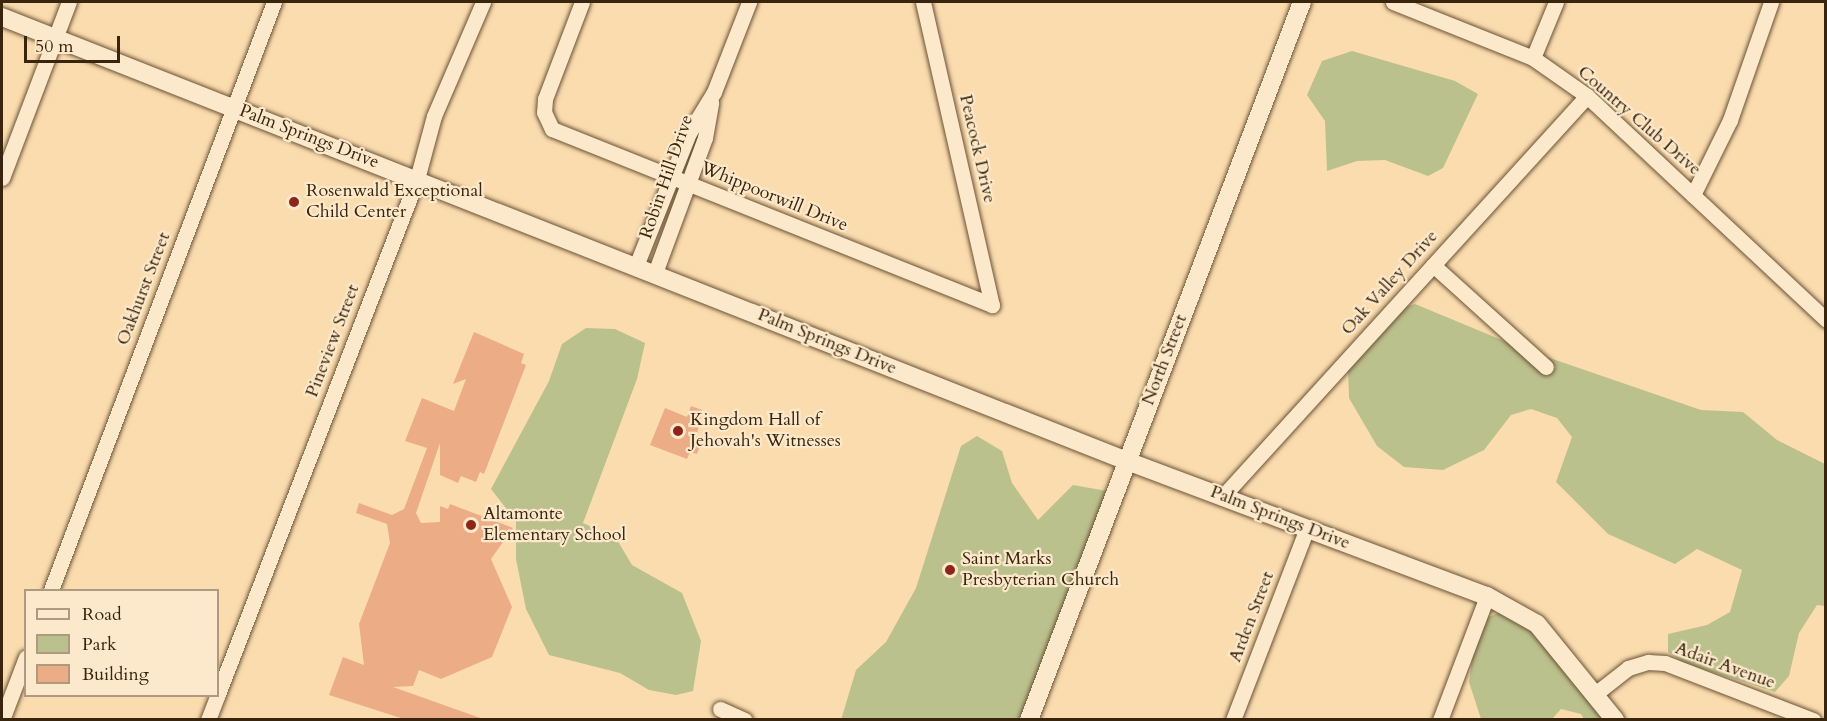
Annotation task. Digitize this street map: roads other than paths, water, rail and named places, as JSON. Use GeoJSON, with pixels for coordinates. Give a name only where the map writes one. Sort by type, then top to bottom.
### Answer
{"type":"FeatureCollection","features":[{"type":"Feature","properties":{"kind":"street"},"geometry":{"type":"LineString","coordinates":[[2,178],[69,2]]}},
{"type":"Feature","properties":{"kind":"street","name":"Oakhurst Street"},"geometry":{"type":"LineString","coordinates":[[52,589],[274,2]]}},
{"type":"Feature","properties":{"kind":"street","name":"Pineview Street"},"geometry":{"type":"LineString","coordinates":[[219,690],[417,179],[434,116],[483,2]]}},
{"type":"Feature","properties":{"kind":"street","name":"Whippoorwill Drive"},"geometry":{"type":"LineString","coordinates":[[582,2],[545,99],[546,120],[562,135],[992,305]]}},
{"type":"Feature","properties":{"kind":"street","name":"Robin Hill Drive"},"geometry":{"type":"LineString","coordinates":[[636,266],[689,133],[714,92],[749,2]]}},
{"type":"Feature","properties":{"kind":"street","name":"Peacock Drive"},"geometry":{"type":"LineString","coordinates":[[923,2],[992,305]]}},
{"type":"Feature","properties":{"kind":"street","name":"North Street"},"geometry":{"type":"LineString","coordinates":[[1029,720],[1302,2]]}},
{"type":"Feature","properties":{"kind":"street","name":"Country Club Drive"},"geometry":{"type":"LineString","coordinates":[[1392,2],[1533,58],[1587,96],[1826,320]]}},
{"type":"Feature","properties":{"kind":"street"},"geometry":{"type":"LineString","coordinates":[[1533,58],[1556,2]]}},
{"type":"Feature","properties":{"kind":"street"},"geometry":{"type":"LineString","coordinates":[[1693,195],[1730,120],[1771,2]]}},
{"type":"Feature","properties":{"kind":"street","name":"Palm Springs Drive"},"geometry":{"type":"LineString","coordinates":[[2,17],[655,273],[1126,461],[1487,596],[1537,624],[1615,720]]}},
{"type":"Feature","properties":{"kind":"street","name":"Robin Hill Drive"},"geometry":{"type":"LineString","coordinates":[[655,273],[705,138],[714,92]]}},
{"type":"Feature","properties":{"kind":"street","name":"Oak Valley Drive"},"geometry":{"type":"LineString","coordinates":[[1223,496],[1587,96]]}},
{"type":"Feature","properties":{"kind":"street"},"geometry":{"type":"LineString","coordinates":[[1433,265],[1546,367]]}},
{"type":"Feature","properties":{"kind":"street","name":"Arden Street"},"geometry":{"type":"LineString","coordinates":[[1233,720],[1307,528]]}},
{"type":"Feature","properties":{"kind":"street"},"geometry":{"type":"LineString","coordinates":[[1440,720],[1487,596]]}},
{"type":"Feature","properties":{"kind":"street"},"geometry":{"type":"LineString","coordinates":[[2,720],[24,662]]}},
{"type":"Feature","properties":{"kind":"street","name":"Adair Avenue"},"geometry":{"type":"LineString","coordinates":[[1594,694],[1628,668],[1648,662],[1665,663],[1813,720]]}},
{"type":"Feature","properties":{"kind":"street","name":"Pineview Street"},"geometry":{"type":"LineString","coordinates":[[208,720],[216,697]]}},
{"type":"Feature","properties":{"kind":"street"},"geometry":{"type":"LineString","coordinates":[[720,710],[745,720]]}},
{"type":"Feature","properties":{"kind":"place","name":"Rosenwald Exceptional Child Center"},"geometry":{"type":"Point","coordinates":[294,202]}},
{"type":"Feature","properties":{"kind":"place","name":"Kingdom Hall of Jehovah's Witnesses"},"geometry":{"type":"Point","coordinates":[678,431]}},
{"type":"Feature","properties":{"kind":"place","name":"Altamonte Elementary School"},"geometry":{"type":"Point","coordinates":[471,525]}},
{"type":"Feature","properties":{"kind":"place","name":"Saint Marks Presbyterian Church"},"geometry":{"type":"Point","coordinates":[950,570]}}]}
